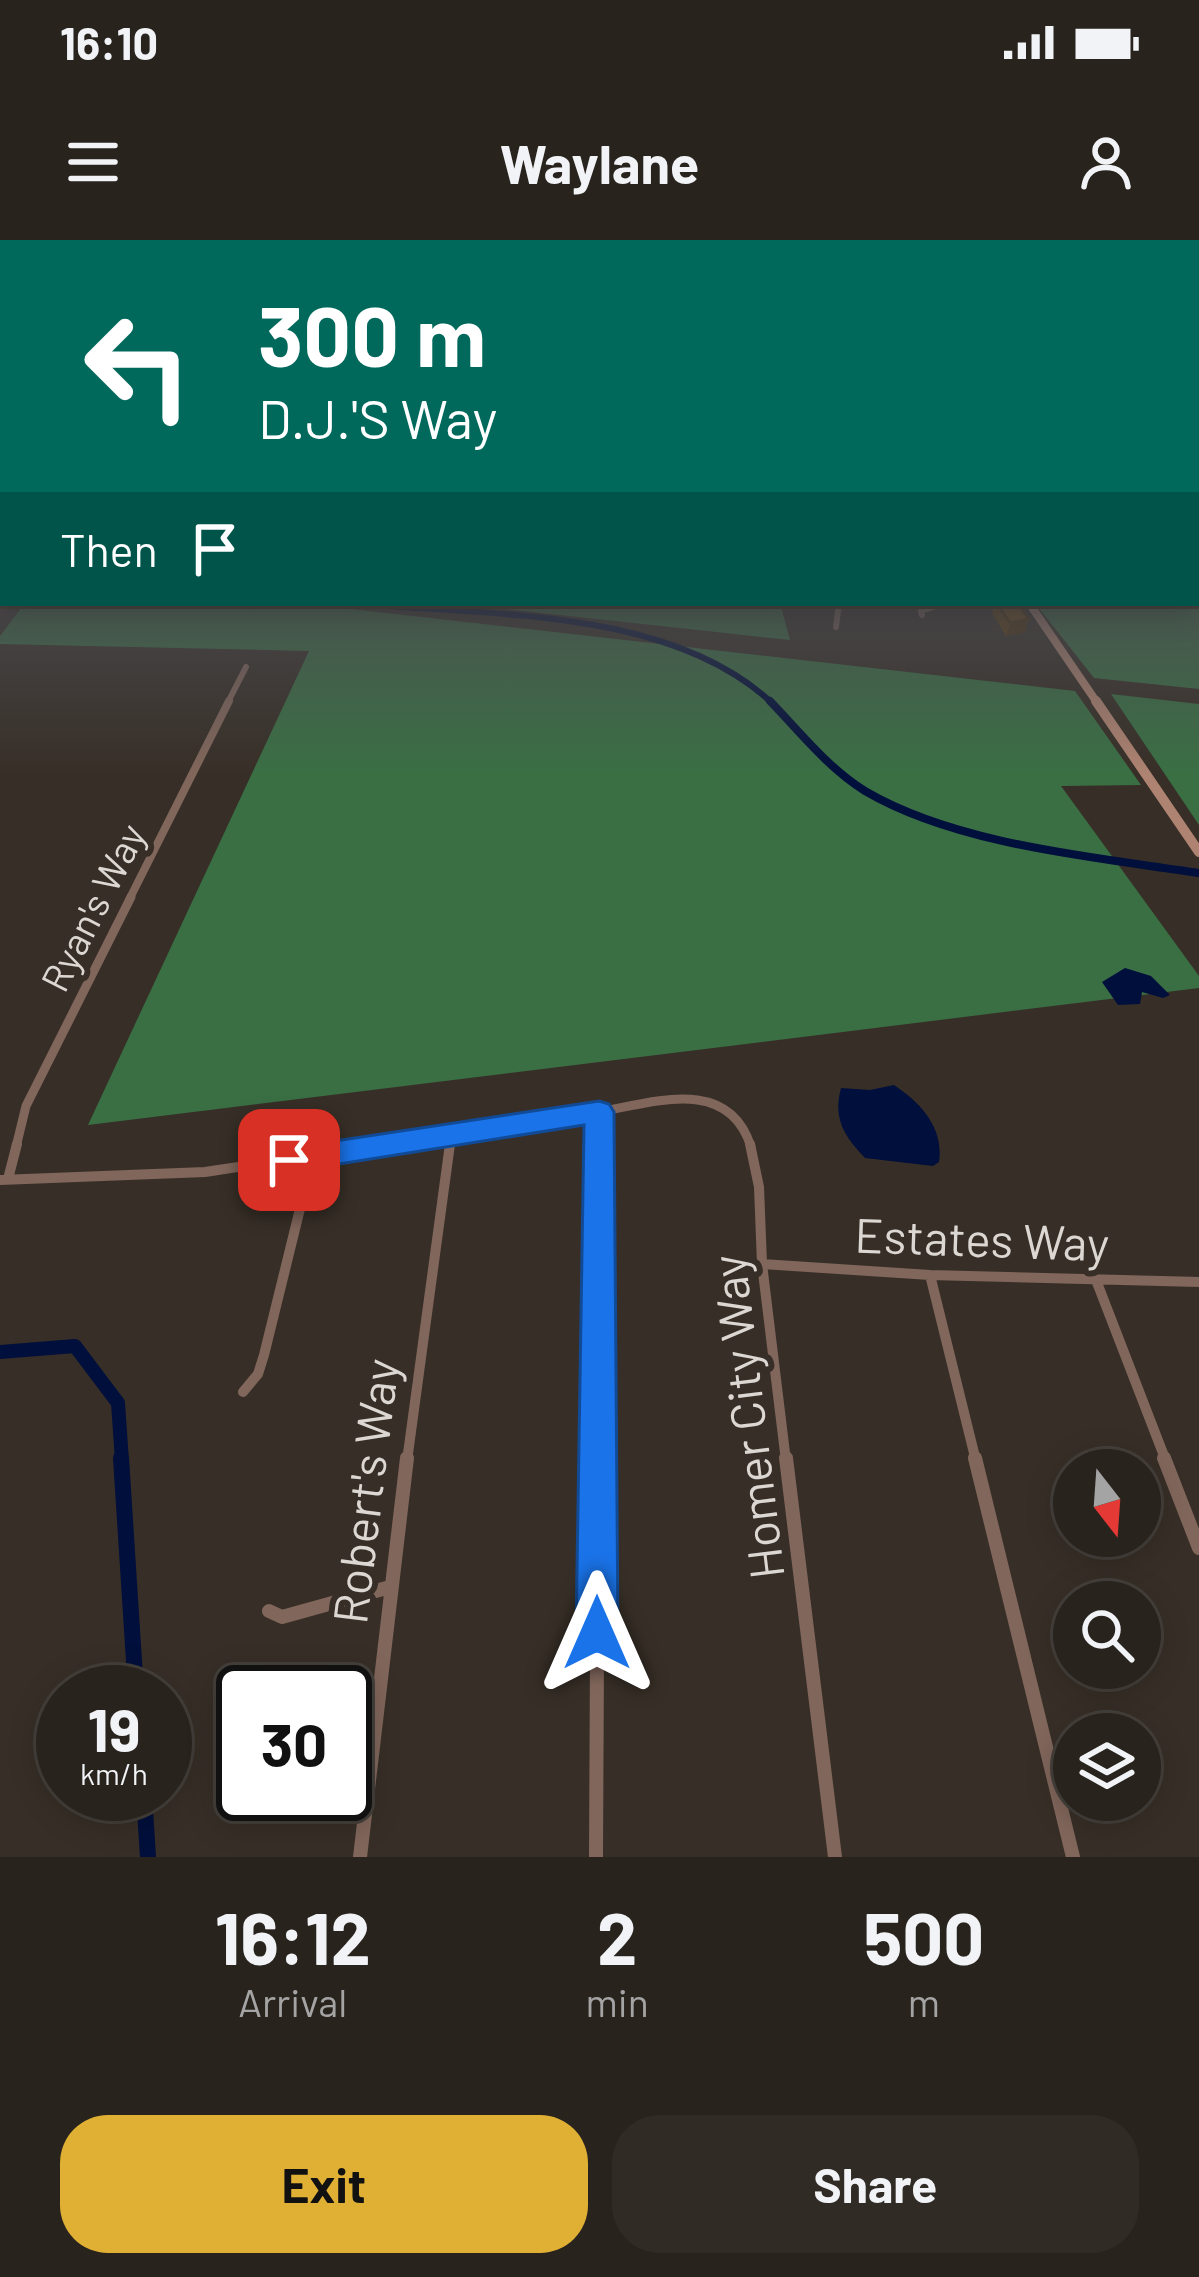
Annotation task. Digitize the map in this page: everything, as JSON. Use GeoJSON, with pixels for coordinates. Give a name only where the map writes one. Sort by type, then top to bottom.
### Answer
{"type":"FeatureCollection","features":[{"type":"Feature","properties":{"kind":"street"},"geometry":{"type":"LineString","coordinates":[[1044,624],[1199,853]]}},
{"type":"Feature","properties":{"kind":"street","name":"Ryan's Way"},"geometry":{"type":"LineString","coordinates":[[4,1180],[26,1106],[245,667]]}},
{"type":"Feature","properties":{"kind":"street","name":"Homer City Way"},"geometry":{"type":"LineString","coordinates":[[4,1180],[205,1172],[692,1098],[735,1112],[745,1123],[750,1142],[835,1857]]}},
{"type":"Feature","properties":{"kind":"street"},"geometry":{"type":"LineString","coordinates":[[596,1857],[599,1112]]}},
{"type":"Feature","properties":{"kind":"street","name":"Robert's Way"},"geometry":{"type":"LineString","coordinates":[[360,1857],[390,1587],[451,1136]]}},
{"type":"Feature","properties":{"kind":"street"},"geometry":{"type":"LineString","coordinates":[[243,1392],[258,1374],[264,1355],[313,1156]]}},
{"type":"Feature","properties":{"kind":"street","name":"Estates Way"},"geometry":{"type":"LineString","coordinates":[[762,1264],[930,1275],[1199,1282]]}},
{"type":"Feature","properties":{"kind":"street"},"geometry":{"type":"LineString","coordinates":[[930,1275],[1072,1857]]}},
{"type":"Feature","properties":{"kind":"street"},"geometry":{"type":"LineString","coordinates":[[1096,1280],[1199,1548]]}},
{"type":"Feature","properties":{"kind":"street"},"geometry":{"type":"LineString","coordinates":[[268,1611],[282,1617],[390,1587]]}},
{"type":"Feature","properties":{"kind":"green space"},"geometry":{"type":"Polygon","coordinates":[[[9,624],[487,624],[1075,691],[1141,785],[1061,786],[1199,976],[1199,988],[88,1125],[309,651],[0,644],[9,624]]]}},
{"type":"Feature","properties":{"kind":"green space"},"geometry":{"type":"Polygon","coordinates":[[[647,624],[786,624],[790,640],[647,624]]]}},
{"type":"Feature","properties":{"kind":"green space"},"geometry":{"type":"Polygon","coordinates":[[[1052,624],[1199,624],[1199,689],[1094,678],[1052,624]]]}},
{"type":"Feature","properties":{"kind":"green space"},"geometry":{"type":"Polygon","coordinates":[[[1111,694],[1199,704],[1199,825],[1111,694]]]}},
{"type":"Feature","properties":{"kind":"water"},"geometry":{"type":"Polygon","coordinates":[[[1125,968],[1151,976],[1170,995],[1163,998],[1142,992],[1140,1004],[1118,1005],[1102,982],[1125,968]]]}},
{"type":"Feature","properties":{"kind":"water"},"geometry":{"type":"Polygon","coordinates":[[[894,1085],[921,1108],[934,1127],[940,1150],[939,1162],[933,1166],[865,1158],[842,1126],[841,1088],[870,1090],[894,1085]]]}},
{"type":"Feature","properties":{"kind":"waterway"},"geometry":{"type":"LineString","coordinates":[[587,624],[682,649],[731,672],[772,704]]}},
{"type":"Feature","properties":{"kind":"waterway"},"geometry":{"type":"LineString","coordinates":[[772,704],[839,772],[901,809],[1027,846],[1199,873]]}},
{"type":"Feature","properties":{"kind":"waterway"},"geometry":{"type":"LineString","coordinates":[[0,1352],[75,1346],[118,1403],[122,1461]]}},
{"type":"Feature","properties":{"kind":"waterway"},"geometry":{"type":"LineString","coordinates":[[121,1458],[134,1665]]}},
{"type":"Feature","properties":{"kind":"waterway"},"geometry":{"type":"LineString","coordinates":[[146,1821],[148,1857]]}},
{"type":"Feature","properties":{"kind":"route"},"geometry":{"type":"LineString","coordinates":[[289,1160],[599,1112],[597,1633]]}}]}
